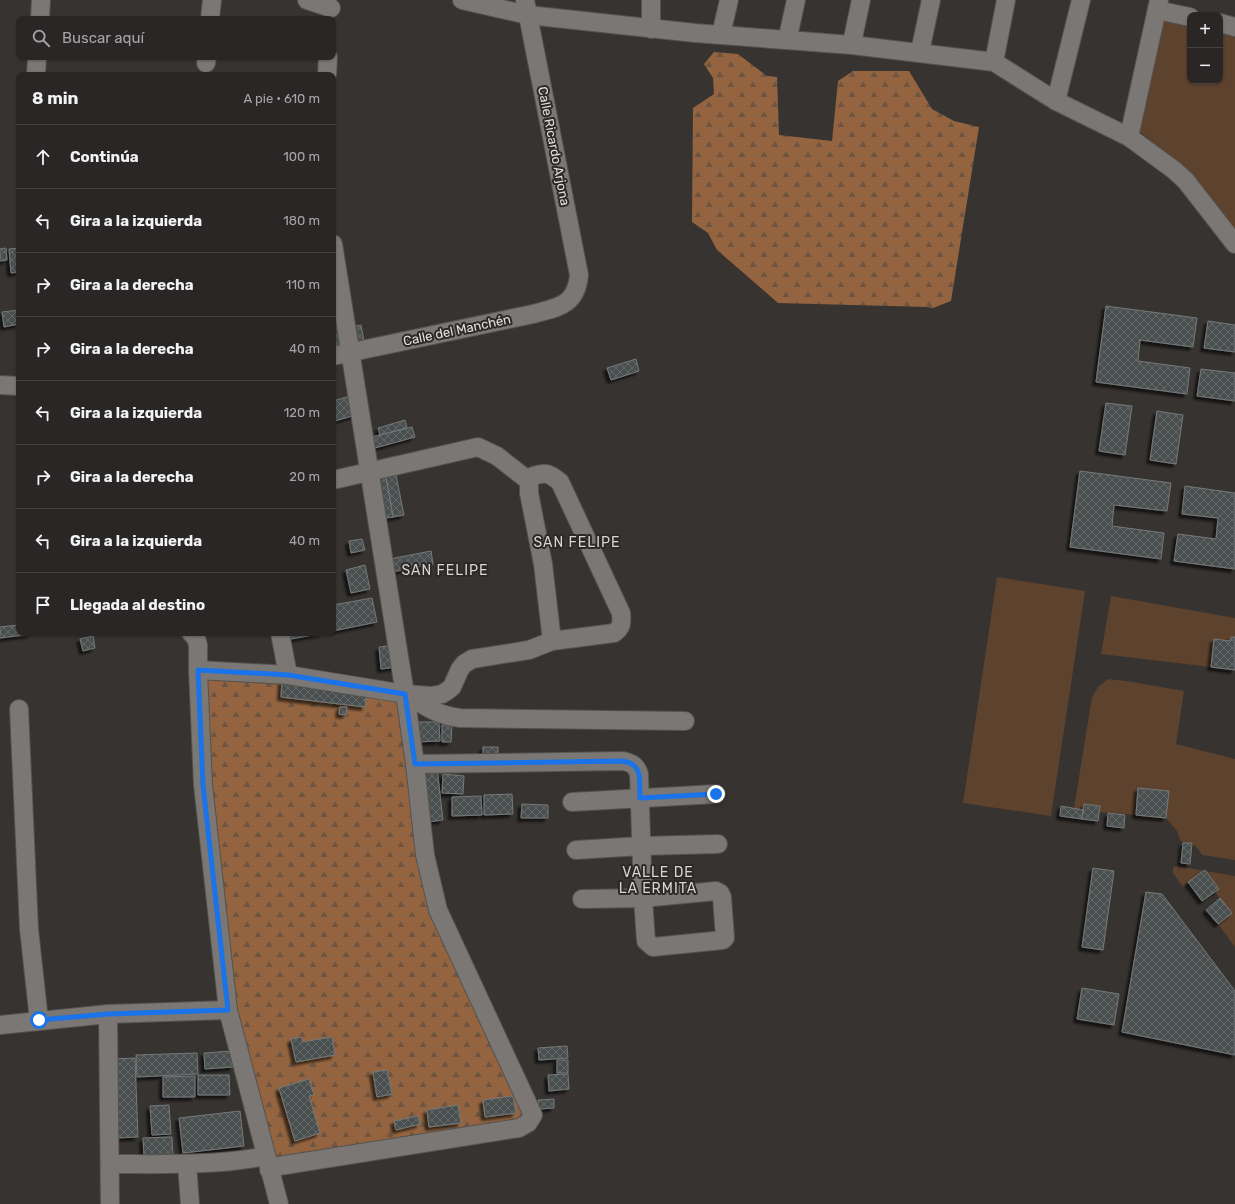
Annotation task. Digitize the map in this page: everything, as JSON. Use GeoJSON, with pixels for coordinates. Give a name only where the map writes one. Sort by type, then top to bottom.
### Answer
{"type":"FeatureCollection","features":[{"type":"Feature","properties":{"kind":"street"},"geometry":{"type":"LineString","coordinates":[[40,16],[41,0]]}},
{"type":"Feature","properties":{"kind":"street"},"geometry":{"type":"LineString","coordinates":[[210,16],[212,0]]}},
{"type":"Feature","properties":{"kind":"street"},"geometry":{"type":"LineString","coordinates":[[307,0],[331,9]]}},
{"type":"Feature","properties":{"kind":"street"},"geometry":{"type":"LineString","coordinates":[[462,0],[527,7],[651,29],[852,45],[994,62],[1056,101],[1129,137],[1174,170],[1186,182],[1235,244]]}},
{"type":"Feature","properties":{"kind":"street"},"geometry":{"type":"LineString","coordinates":[[651,0],[651,29]]}},
{"type":"Feature","properties":{"kind":"street"},"geometry":{"type":"LineString","coordinates":[[724,26],[729,0]]}},
{"type":"Feature","properties":{"kind":"street"},"geometry":{"type":"LineString","coordinates":[[789,32],[796,0]]}},
{"type":"Feature","properties":{"kind":"street"},"geometry":{"type":"LineString","coordinates":[[853,38],[861,0]]}},
{"type":"Feature","properties":{"kind":"street"},"geometry":{"type":"LineString","coordinates":[[921,47],[931,0]]}},
{"type":"Feature","properties":{"kind":"street"},"geometry":{"type":"LineString","coordinates":[[994,62],[1006,0]]}},
{"type":"Feature","properties":{"kind":"street"},"geometry":{"type":"LineString","coordinates":[[1056,101],[1081,0]]}},
{"type":"Feature","properties":{"kind":"street"},"geometry":{"type":"LineString","coordinates":[[1129,137],[1158,5],[1187,16]]}},
{"type":"Feature","properties":{"kind":"street","name":"Calle Ricardo Arjona"},"geometry":{"type":"LineString","coordinates":[[527,7],[578,275],[575,292]]}},
{"type":"Feature","properties":{"kind":"street"},"geometry":{"type":"LineString","coordinates":[[1223,24],[1235,26]]}},
{"type":"Feature","properties":{"kind":"street"},"geometry":{"type":"LineString","coordinates":[[36,72],[37,60]]}},
{"type":"Feature","properties":{"kind":"street"},"geometry":{"type":"LineString","coordinates":[[327,72],[328,60]]}},
{"type":"Feature","properties":{"kind":"street"},"geometry":{"type":"LineString","coordinates":[[110,1164],[187,1164],[244,1160],[279,1166],[519,1128],[528,1123],[533,1115],[438,910],[425,855],[415,764],[405,694],[336,264]]}},
{"type":"Feature","properties":{"kind":"street","name":"Calle del Manchén"},"geometry":{"type":"LineString","coordinates":[[336,356],[532,314],[564,305],[575,292]]}},
{"type":"Feature","properties":{"kind":"street"},"geometry":{"type":"LineString","coordinates":[[0,384],[16,386]]}},
{"type":"Feature","properties":{"kind":"street"},"geometry":{"type":"LineString","coordinates":[[336,479],[478,447],[497,456],[529,481]]}},
{"type":"Feature","properties":{"kind":"street"},"geometry":{"type":"LineString","coordinates":[[198,670],[288,675],[405,694],[431,696],[442,694],[452,686],[460,669],[468,661],[477,657],[529,650],[552,641],[614,633],[618,630],[622,623],[621,613],[560,482],[544,472],[533,476],[529,481],[529,493],[543,564],[552,641]]}},
{"type":"Feature","properties":{"kind":"street"},"geometry":{"type":"LineString","coordinates":[[194,636],[198,645],[203,785],[228,1010],[279,1204]]}},
{"type":"Feature","properties":{"kind":"street"},"geometry":{"type":"LineString","coordinates":[[281,636],[288,675]]}},
{"type":"Feature","properties":{"kind":"street"},"geometry":{"type":"LineString","coordinates":[[405,694],[434,711],[449,717],[685,721]]}},
{"type":"Feature","properties":{"kind":"street"},"geometry":{"type":"LineString","coordinates":[[18,709],[29,929],[39,1020]]}},
{"type":"Feature","properties":{"kind":"street"},"geometry":{"type":"LineString","coordinates":[[415,764],[623,761],[631,763],[637,767],[639,774],[642,898],[646,941],[653,947],[724,940],[726,938],[722,897],[720,893],[716,891],[642,898],[582,899]]}},
{"type":"Feature","properties":{"kind":"street"},"geometry":{"type":"LineString","coordinates":[[572,802],[716,794]]}},
{"type":"Feature","properties":{"kind":"street"},"geometry":{"type":"LineString","coordinates":[[576,850],[641,846],[718,844]]}},
{"type":"Feature","properties":{"kind":"street"},"geometry":{"type":"LineString","coordinates":[[0,1025],[108,1014],[228,1010]]}},
{"type":"Feature","properties":{"kind":"street"},"geometry":{"type":"LineString","coordinates":[[108,1014],[110,1204]]}},
{"type":"Feature","properties":{"kind":"street"},"geometry":{"type":"LineString","coordinates":[[187,1164],[190,1204]]}},
{"type":"Feature","properties":{"kind":"shaded area"},"geometry":{"type":"Polygon","coordinates":[[[1162,19],[1187,25],[1187,84],[1223,84],[1223,34],[1235,37],[1235,231],[1194,177],[1138,130],[1162,19]]]}},
{"type":"Feature","properties":{"kind":"shaded area"},"geometry":{"type":"Polygon","coordinates":[[[997,577],[1085,591],[1051,816],[963,803],[997,577]]]}},
{"type":"Feature","properties":{"kind":"shaded area"},"geometry":{"type":"Polygon","coordinates":[[[1111,596],[1235,618],[1235,637],[1231,637],[1230,641],[1214,639],[1211,667],[1101,654],[1111,596]]]}},
{"type":"Feature","properties":{"kind":"shaded area"},"geometry":{"type":"Polygon","coordinates":[[[1108,679],[1184,691],[1176,744],[1235,759],[1235,860],[1202,855],[1195,846],[1183,843],[1177,831],[1166,818],[1169,791],[1138,788],[1136,815],[1100,812],[1100,806],[1084,804],[1083,810],[1074,808],[1092,697],[1098,687],[1108,679]]]}},
{"type":"Feature","properties":{"kind":"shaded area"},"geometry":{"type":"Polygon","coordinates":[[[1176,866],[1204,871],[1183,887],[1173,873],[1173,868],[1176,866]]]}},
{"type":"Feature","properties":{"kind":"shaded area"},"geometry":{"type":"Polygon","coordinates":[[[1205,871],[1235,876],[1235,947],[1218,924],[1232,913],[1215,892],[1205,871]]]}},
{"type":"Feature","properties":{"kind":"green space"},"geometry":{"type":"Polygon","coordinates":[[[714,52],[738,54],[767,76],[777,77],[779,135],[832,141],[838,81],[853,71],[909,71],[932,109],[954,121],[979,127],[951,301],[933,308],[778,303],[717,250],[708,233],[692,222],[693,108],[714,94],[713,78],[704,64],[714,52]]]}},
{"type":"Feature","properties":{"kind":"green space"},"geometry":{"type":"Polygon","coordinates":[[[209,673],[403,695],[437,912],[530,1113],[524,1118],[273,1161],[233,1006],[200,705],[209,673]]]}},
{"type":"Feature","properties":{"kind":"building"},"geometry":{"type":"Polygon","coordinates":[[[6,248],[7,260],[0,261],[0,249],[6,248]]]}},
{"type":"Feature","properties":{"kind":"building"},"geometry":{"type":"Polygon","coordinates":[[[16,248],[16,272],[11,273],[9,249],[16,248]]]}},
{"type":"Feature","properties":{"kind":"building"},"geometry":{"type":"Polygon","coordinates":[[[1106,306],[1197,318],[1193,347],[1140,340],[1138,361],[1190,368],[1187,394],[1096,382],[1106,306]]]}},
{"type":"Feature","properties":{"kind":"building"},"geometry":{"type":"Polygon","coordinates":[[[16,310],[16,325],[4,327],[2,312],[16,310]]]}},
{"type":"Feature","properties":{"kind":"building"},"geometry":{"type":"Polygon","coordinates":[[[336,318],[339,318],[345,344],[336,346],[336,318]]]}},
{"type":"Feature","properties":{"kind":"building"},"geometry":{"type":"Polygon","coordinates":[[[1208,321],[1235,325],[1235,352],[1204,348],[1208,321]]]}},
{"type":"Feature","properties":{"kind":"building"},"geometry":{"type":"Polygon","coordinates":[[[361,325],[364,341],[354,343],[352,327],[361,325]]]}},
{"type":"Feature","properties":{"kind":"building"},"geometry":{"type":"Polygon","coordinates":[[[636,359],[639,371],[611,380],[607,368],[636,359]]]}},
{"type":"Feature","properties":{"kind":"building"},"geometry":{"type":"Polygon","coordinates":[[[1201,369],[1235,373],[1235,401],[1197,396],[1201,369]]]}},
{"type":"Feature","properties":{"kind":"building"},"geometry":{"type":"Polygon","coordinates":[[[354,395],[359,414],[336,421],[336,400],[354,395]]]}},
{"type":"Feature","properties":{"kind":"building"},"geometry":{"type":"Polygon","coordinates":[[[1106,403],[1132,406],[1125,455],[1099,451],[1106,403]]]}},
{"type":"Feature","properties":{"kind":"building"},"geometry":{"type":"Polygon","coordinates":[[[1157,411],[1183,415],[1176,464],[1150,460],[1157,411]]]}},
{"type":"Feature","properties":{"kind":"building"},"geometry":{"type":"Polygon","coordinates":[[[405,420],[407,428],[380,435],[378,428],[405,420]]]}},
{"type":"Feature","properties":{"kind":"building"},"geometry":{"type":"Polygon","coordinates":[[[412,427],[415,437],[375,448],[372,437],[412,427]]]}},
{"type":"Feature","properties":{"kind":"building"},"geometry":{"type":"Polygon","coordinates":[[[395,470],[404,515],[393,517],[385,472],[395,470]]]}},
{"type":"Feature","properties":{"kind":"building"},"geometry":{"type":"Polygon","coordinates":[[[1080,471],[1171,483],[1167,511],[1114,505],[1112,526],[1164,533],[1161,559],[1070,547],[1080,471]]]}},
{"type":"Feature","properties":{"kind":"building"},"geometry":{"type":"Polygon","coordinates":[[[385,472],[393,517],[380,519],[371,475],[385,472]]]}},
{"type":"Feature","properties":{"kind":"building"},"geometry":{"type":"Polygon","coordinates":[[[1185,486],[1235,493],[1235,569],[1174,561],[1178,534],[1216,539],[1218,518],[1182,514],[1185,486]]]}},
{"type":"Feature","properties":{"kind":"building"},"geometry":{"type":"Polygon","coordinates":[[[362,539],[365,550],[351,553],[349,541],[362,539]]]}},
{"type":"Feature","properties":{"kind":"building"},"geometry":{"type":"Polygon","coordinates":[[[431,551],[433,564],[392,572],[390,559],[431,551]]]}},
{"type":"Feature","properties":{"kind":"building"},"geometry":{"type":"Polygon","coordinates":[[[365,565],[370,589],[351,593],[346,570],[365,565]]]}},
{"type":"Feature","properties":{"kind":"building"},"geometry":{"type":"Polygon","coordinates":[[[372,598],[377,622],[336,630],[336,604],[372,598]]]}},
{"type":"Feature","properties":{"kind":"building"},"geometry":{"type":"Polygon","coordinates":[[[16,625],[16,636],[0,638],[0,627],[16,625]]]}},
{"type":"Feature","properties":{"kind":"building"},"geometry":{"type":"Polygon","coordinates":[[[93,636],[95,648],[83,651],[80,639],[93,636]]]}},
{"type":"Feature","properties":{"kind":"building"},"geometry":{"type":"Polygon","coordinates":[[[285,636],[307,636],[286,640],[285,636]]]}},
{"type":"Feature","properties":{"kind":"building"},"geometry":{"type":"Polygon","coordinates":[[[1231,637],[1235,637],[1235,670],[1211,667],[1214,639],[1230,641],[1231,637]]]}},
{"type":"Feature","properties":{"kind":"building"},"geometry":{"type":"Polygon","coordinates":[[[395,645],[397,667],[381,669],[379,647],[395,645]]]}},
{"type":"Feature","properties":{"kind":"building"},"geometry":{"type":"Polygon","coordinates":[[[282,680],[367,690],[365,707],[281,697],[282,680]]]}},
{"type":"Feature","properties":{"kind":"building"},"geometry":{"type":"Polygon","coordinates":[[[340,707],[347,707],[346,715],[339,714],[340,707]]]}},
{"type":"Feature","properties":{"kind":"building"},"geometry":{"type":"Polygon","coordinates":[[[415,722],[439,722],[440,741],[415,742],[415,722]]]}},
{"type":"Feature","properties":{"kind":"building"},"geometry":{"type":"Polygon","coordinates":[[[442,725],[452,725],[451,742],[442,742],[442,725]]]}},
{"type":"Feature","properties":{"kind":"building"},"geometry":{"type":"Polygon","coordinates":[[[483,747],[498,747],[498,757],[483,757],[483,747]]]}},
{"type":"Feature","properties":{"kind":"building"},"geometry":{"type":"Polygon","coordinates":[[[437,768],[443,820],[427,822],[421,770],[437,768]]]}},
{"type":"Feature","properties":{"kind":"building"},"geometry":{"type":"Polygon","coordinates":[[[443,774],[464,776],[463,794],[442,793],[443,774]]]}},
{"type":"Feature","properties":{"kind":"building"},"geometry":{"type":"Polygon","coordinates":[[[1138,788],[1169,791],[1166,818],[1136,815],[1138,788]]]}},
{"type":"Feature","properties":{"kind":"building"},"geometry":{"type":"Polygon","coordinates":[[[512,794],[513,814],[484,815],[484,795],[512,794]]]}},
{"type":"Feature","properties":{"kind":"building"},"geometry":{"type":"Polygon","coordinates":[[[481,796],[482,815],[452,816],[452,797],[481,796]]]}},
{"type":"Feature","properties":{"kind":"building"},"geometry":{"type":"Polygon","coordinates":[[[522,804],[548,805],[548,818],[521,818],[522,804]]]}},
{"type":"Feature","properties":{"kind":"building"},"geometry":{"type":"Polygon","coordinates":[[[1084,804],[1100,806],[1098,821],[1082,819],[1084,804]]]}},
{"type":"Feature","properties":{"kind":"building"},"geometry":{"type":"Polygon","coordinates":[[[1061,806],[1083,810],[1082,819],[1060,816],[1061,806]]]}},
{"type":"Feature","properties":{"kind":"building"},"geometry":{"type":"Polygon","coordinates":[[[1108,813],[1125,815],[1124,828],[1107,826],[1108,813]]]}},
{"type":"Feature","properties":{"kind":"building"},"geometry":{"type":"Polygon","coordinates":[[[1183,843],[1192,843],[1190,864],[1181,863],[1183,843]]]}},
{"type":"Feature","properties":{"kind":"building"},"geometry":{"type":"Polygon","coordinates":[[[1093,868],[1114,871],[1103,950],[1082,947],[1093,868]]]}},
{"type":"Feature","properties":{"kind":"building"},"geometry":{"type":"Polygon","coordinates":[[[1205,870],[1219,889],[1202,901],[1188,882],[1205,870]]]}},
{"type":"Feature","properties":{"kind":"building"},"geometry":{"type":"Polygon","coordinates":[[[1146,892],[1162,894],[1235,991],[1235,1055],[1122,1032],[1146,892]]]}},
{"type":"Feature","properties":{"kind":"building"},"geometry":{"type":"Polygon","coordinates":[[[1220,898],[1232,913],[1218,924],[1206,910],[1220,898]]]}},
{"type":"Feature","properties":{"kind":"building"},"geometry":{"type":"Polygon","coordinates":[[[1082,988],[1119,994],[1114,1025],[1077,1019],[1082,988]]]}},
{"type":"Feature","properties":{"kind":"building"},"geometry":{"type":"Polygon","coordinates":[[[302,1037],[302,1042],[332,1037],[335,1055],[296,1062],[291,1039],[302,1037]]]}},
{"type":"Feature","properties":{"kind":"building"},"geometry":{"type":"Polygon","coordinates":[[[567,1046],[568,1058],[539,1060],[538,1048],[567,1046]]]}},
{"type":"Feature","properties":{"kind":"building"},"geometry":{"type":"Polygon","coordinates":[[[232,1051],[233,1067],[205,1069],[204,1053],[232,1051]]]}},
{"type":"Feature","properties":{"kind":"building"},"geometry":{"type":"Polygon","coordinates":[[[197,1053],[198,1074],[137,1077],[136,1055],[197,1053]]]}},
{"type":"Feature","properties":{"kind":"building"},"geometry":{"type":"Polygon","coordinates":[[[135,1058],[138,1137],[116,1138],[114,1059],[135,1058]]]}},
{"type":"Feature","properties":{"kind":"building"},"geometry":{"type":"Polygon","coordinates":[[[557,1060],[568,1060],[568,1073],[557,1073],[557,1060]]]}},
{"type":"Feature","properties":{"kind":"building"},"geometry":{"type":"Polygon","coordinates":[[[387,1070],[392,1094],[377,1097],[373,1072],[387,1070]]]}},
{"type":"Feature","properties":{"kind":"building"},"geometry":{"type":"Polygon","coordinates":[[[568,1074],[569,1089],[549,1091],[548,1075],[568,1074]]]}},
{"type":"Feature","properties":{"kind":"building"},"geometry":{"type":"Polygon","coordinates":[[[198,1075],[229,1075],[230,1095],[198,1095],[198,1075]]]}},
{"type":"Feature","properties":{"kind":"building"},"geometry":{"type":"Polygon","coordinates":[[[195,1076],[195,1097],[163,1097],[163,1077],[195,1076]]]}},
{"type":"Feature","properties":{"kind":"building"},"geometry":{"type":"Polygon","coordinates":[[[309,1079],[314,1095],[309,1096],[320,1133],[295,1141],[279,1088],[309,1079]]]}},
{"type":"Feature","properties":{"kind":"building"},"geometry":{"type":"Polygon","coordinates":[[[513,1096],[516,1113],[485,1117],[483,1100],[513,1096]]]}},
{"type":"Feature","properties":{"kind":"building"},"geometry":{"type":"Polygon","coordinates":[[[554,1099],[554,1108],[539,1109],[538,1100],[554,1099]]]}},
{"type":"Feature","properties":{"kind":"building"},"geometry":{"type":"Polygon","coordinates":[[[169,1105],[171,1134],[152,1135],[150,1106],[169,1105]]]}},
{"type":"Feature","properties":{"kind":"building"},"geometry":{"type":"Polygon","coordinates":[[[458,1105],[461,1123],[429,1127],[427,1110],[458,1105]]]}},
{"type":"Feature","properties":{"kind":"building"},"geometry":{"type":"Polygon","coordinates":[[[240,1111],[244,1146],[183,1153],[179,1118],[240,1111]]]}},
{"type":"Feature","properties":{"kind":"building"},"geometry":{"type":"Polygon","coordinates":[[[418,1116],[420,1124],[396,1130],[394,1121],[418,1116]]]}},
{"type":"Feature","properties":{"kind":"building"},"geometry":{"type":"Polygon","coordinates":[[[172,1137],[173,1155],[144,1156],[143,1138],[172,1137]]]}},
{"type":"Feature","properties":{"kind":"district","name":"SAN FELIPE"},"geometry":{"type":"Point","coordinates":[577,542]}},
{"type":"Feature","properties":{"kind":"district","name":"SAN FELIPE"},"geometry":{"type":"Point","coordinates":[445,570]}},
{"type":"Feature","properties":{"kind":"district","name":"VALLE DE LA ERMITA"},"geometry":{"type":"Point","coordinates":[658,880]}},
{"type":"Feature","properties":{"kind":"route"},"geometry":{"type":"LineString","coordinates":[[39,1020],[108,1014],[228,1010],[203,785],[198,670],[288,675],[405,694],[415,764],[623,761],[631,763],[637,767],[639,774],[640,798],[716,794]]}}]}
